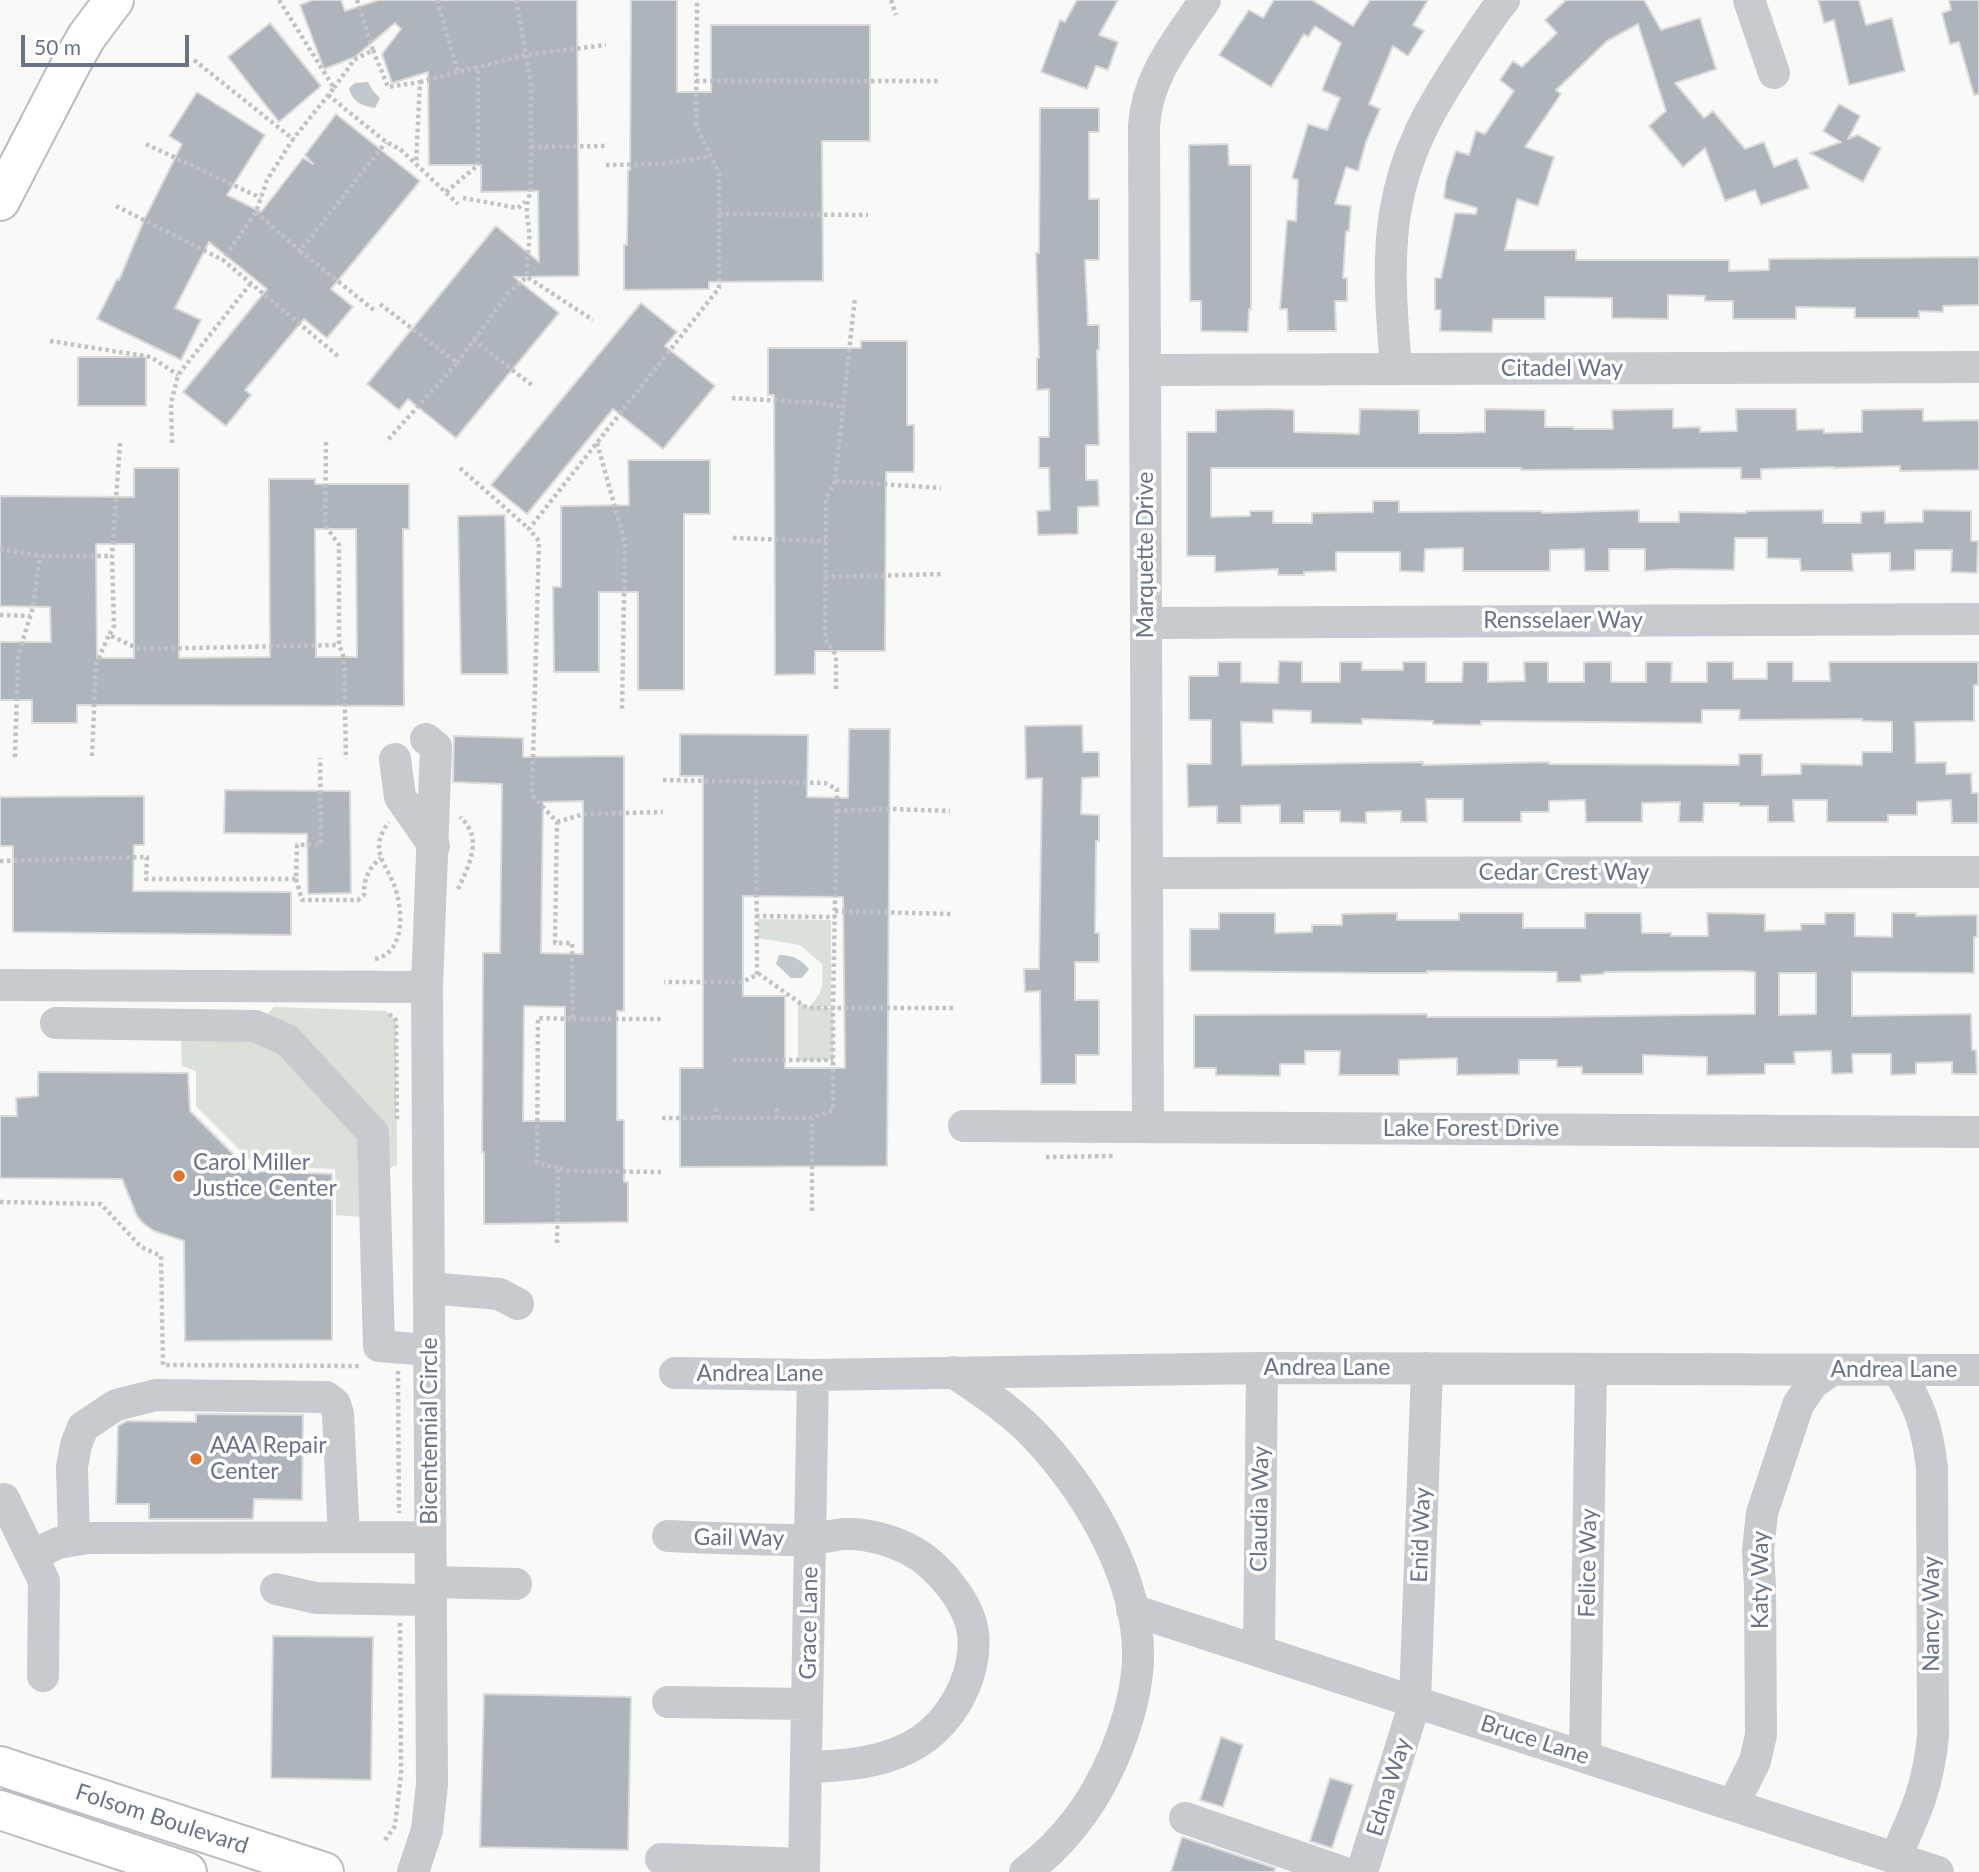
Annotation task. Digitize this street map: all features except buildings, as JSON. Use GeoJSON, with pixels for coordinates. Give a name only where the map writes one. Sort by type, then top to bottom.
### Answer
{"type":"FeatureCollection","features":[{"type":"Feature","properties":{"kind":"main road"},"geometry":{"type":"LineString","coordinates":[[0,201],[72,62],[87,36],[114,0]]}},
{"type":"Feature","properties":{"kind":"main road","name":"Folsom Boulevard"},"geometry":{"type":"LineString","coordinates":[[0,1766],[324,1872]]}},
{"type":"Feature","properties":{"kind":"main road","name":"Folsom Boulevard"},"geometry":{"type":"LineString","coordinates":[[0,1810],[187,1872]]}},
{"type":"Feature","properties":{"kind":"street","name":"Marquette Drive"},"geometry":{"type":"LineString","coordinates":[[1148,1127],[1145,109],[1159,69],[1205,0]]}},
{"type":"Feature","properties":{"kind":"street"},"geometry":{"type":"LineString","coordinates":[[1396,369],[1392,250],[1402,178],[1414,142],[1430,108],[1504,0]]}},
{"type":"Feature","properties":{"kind":"street"},"geometry":{"type":"LineString","coordinates":[[1748,0],[1774,73]]}},
{"type":"Feature","properties":{"kind":"street","name":"Citadel Way"},"geometry":{"type":"LineString","coordinates":[[1146,370],[1979,367]]}},
{"type":"Feature","properties":{"kind":"street","name":"Rensselaer Way"},"geometry":{"type":"LineString","coordinates":[[1147,623],[1979,619]]}},
{"type":"Feature","properties":{"kind":"street","name":"Bicentennial Circle"},"geometry":{"type":"LineString","coordinates":[[413,1872],[426,1830],[432,1794],[427,987],[436,747],[426,739]]}},
{"type":"Feature","properties":{"kind":"street"},"geometry":{"type":"LineString","coordinates":[[433,846],[400,797],[396,767],[436,773]]}},
{"type":"Feature","properties":{"kind":"street","name":"Cedar Crest Way"},"geometry":{"type":"LineString","coordinates":[[1148,873],[1979,872]]}},
{"type":"Feature","properties":{"kind":"street"},"geometry":{"type":"LineString","coordinates":[[0,985],[427,987]]}},
{"type":"Feature","properties":{"kind":"street"},"geometry":{"type":"LineString","coordinates":[[233,986],[233,1025]]}},
{"type":"Feature","properties":{"kind":"street"},"geometry":{"type":"LineString","coordinates":[[56,1023],[256,1026],[287,1040],[373,1133],[379,1346],[429,1350]]}},
{"type":"Feature","properties":{"kind":"street","name":"Lake Forest Drive"},"geometry":{"type":"LineString","coordinates":[[964,1126],[1979,1132]]}},
{"type":"Feature","properties":{"kind":"street"},"geometry":{"type":"LineString","coordinates":[[429,1289],[499,1294],[518,1304]]}},
{"type":"Feature","properties":{"kind":"street","name":"Andrea Lane"},"geometry":{"type":"LineString","coordinates":[[675,1373],[813,1375],[1262,1368],[1979,1370]]}},
{"type":"Feature","properties":{"kind":"street","name":"Claudia Way"},"geometry":{"type":"LineString","coordinates":[[1259,1651],[1262,1368]]}},
{"type":"Feature","properties":{"kind":"street","name":"Enid Way"},"geometry":{"type":"LineString","coordinates":[[1415,1702],[1427,1368]]}},
{"type":"Feature","properties":{"kind":"street","name":"Felice Way"},"geometry":{"type":"LineString","coordinates":[[1585,1757],[1591,1369]]}},
{"type":"Feature","properties":{"kind":"street","name":"Katy Way"},"geometry":{"type":"LineString","coordinates":[[1733,1805],[1755,1761],[1761,1735],[1758,1550],[1762,1513],[1798,1405],[1812,1384],[1832,1370]]}},
{"type":"Feature","properties":{"kind":"street","name":"Nancy Way"},"geometry":{"type":"LineString","coordinates":[[1895,1858],[1920,1805],[1930,1771],[1933,1736],[1931,1468],[1927,1433],[1920,1411],[1898,1370]]}},
{"type":"Feature","properties":{"kind":"street"},"geometry":{"type":"LineString","coordinates":[[953,1372],[999,1403],[1039,1440],[1074,1482],[1102,1528],[1124,1578],[1136,1631],[1138,1660],[1130,1713],[1104,1780],[1076,1823],[1041,1860],[1025,1872]]}},
{"type":"Feature","properties":{"kind":"street","name":"Grace Lane"},"geometry":{"type":"LineString","coordinates":[[804,1868],[813,1375]]}},
{"type":"Feature","properties":{"kind":"street"},"geometry":{"type":"LineString","coordinates":[[75,1540],[72,1467],[83,1427],[116,1405],[156,1395],[326,1397],[335,1404],[338,1414],[344,1537]]}},
{"type":"Feature","properties":{"kind":"street"},"geometry":{"type":"LineString","coordinates":[[0,1500],[4,1499],[44,1581],[43,1676]]}},
{"type":"Feature","properties":{"kind":"street","name":"Gail Way"},"geometry":{"type":"LineString","coordinates":[[668,1536],[810,1540],[844,1534],[879,1538],[911,1550],[939,1571],[960,1599],[973,1631],[972,1660],[960,1696],[951,1712],[931,1733],[907,1748],[874,1760],[840,1766],[806,1766]]}},
{"type":"Feature","properties":{"kind":"street"},"geometry":{"type":"LineString","coordinates":[[32,1556],[58,1543],[88,1538],[430,1537]]}},
{"type":"Feature","properties":{"kind":"street"},"geometry":{"type":"LineString","coordinates":[[276,1589],[316,1598],[399,1599],[431,1591],[516,1584]]}},
{"type":"Feature","properties":{"kind":"street","name":"Bruce Lane"},"geometry":{"type":"LineString","coordinates":[[1132,1610],[1937,1872]]}},
{"type":"Feature","properties":{"kind":"street"},"geometry":{"type":"LineString","coordinates":[[668,1702],[807,1704]]}},
{"type":"Feature","properties":{"kind":"street","name":"Edna Way"},"geometry":{"type":"LineString","coordinates":[[1362,1872],[1415,1702]]}},
{"type":"Feature","properties":{"kind":"street"},"geometry":{"type":"LineString","coordinates":[[1185,1818],[1342,1872]]}},
{"type":"Feature","properties":{"kind":"street"},"geometry":{"type":"LineString","coordinates":[[661,1859],[804,1868]]}},
{"type":"Feature","properties":{"kind":"path"},"geometry":{"type":"LineString","coordinates":[[279,0],[334,88]]}},
{"type":"Feature","properties":{"kind":"path"},"geometry":{"type":"LineString","coordinates":[[357,0],[388,87],[420,82],[525,55],[606,45]]}},
{"type":"Feature","properties":{"kind":"path"},"geometry":{"type":"LineString","coordinates":[[437,0],[458,72]]}},
{"type":"Feature","properties":{"kind":"path"},"geometry":{"type":"LineString","coordinates":[[463,198],[518,208],[531,192],[531,82],[516,0]]}},
{"type":"Feature","properties":{"kind":"path"},"geometry":{"type":"LineString","coordinates":[[528,529],[719,288],[719,173],[695,127],[697,0]]}},
{"type":"Feature","properties":{"kind":"path"},"geometry":{"type":"LineString","coordinates":[[891,0],[896,15]]}},
{"type":"Feature","properties":{"kind":"path"},"geometry":{"type":"LineString","coordinates":[[223,260],[256,212],[267,180],[293,139],[354,60],[373,50]]}},
{"type":"Feature","properties":{"kind":"path"},"geometry":{"type":"LineString","coordinates":[[194,60],[293,139]]}},
{"type":"Feature","properties":{"kind":"path"},"geometry":{"type":"LineString","coordinates":[[446,192],[478,165],[478,67]]}},
{"type":"Feature","properties":{"kind":"path"},"geometry":{"type":"LineString","coordinates":[[696,81],[938,81]]}},
{"type":"Feature","properties":{"kind":"path"},"geometry":{"type":"LineString","coordinates":[[416,164],[420,82]]}},
{"type":"Feature","properties":{"kind":"path"},"geometry":{"type":"LineString","coordinates":[[328,95],[386,142],[400,149],[458,204]]}},
{"type":"Feature","properties":{"kind":"path"},"geometry":{"type":"LineString","coordinates":[[300,251],[386,142]]}},
{"type":"Feature","properties":{"kind":"path"},"geometry":{"type":"LineString","coordinates":[[146,144],[261,198]]}},
{"type":"Feature","properties":{"kind":"path"},"geometry":{"type":"LineString","coordinates":[[531,147],[606,146]]}},
{"type":"Feature","properties":{"kind":"path"},"geometry":{"type":"LineString","coordinates":[[606,165],[662,164],[711,156]]}},
{"type":"Feature","properties":{"kind":"path"},"geometry":{"type":"LineString","coordinates":[[386,442],[457,363],[508,293],[527,277],[529,244],[526,201]]}},
{"type":"Feature","properties":{"kind":"path"},"geometry":{"type":"LineString","coordinates":[[116,206],[223,260],[339,357]]}},
{"type":"Feature","properties":{"kind":"path"},"geometry":{"type":"LineString","coordinates":[[256,212],[375,311]]}},
{"type":"Feature","properties":{"kind":"path"},"geometry":{"type":"LineString","coordinates":[[719,214],[868,215]]}},
{"type":"Feature","properties":{"kind":"path"},"geometry":{"type":"LineString","coordinates":[[527,277],[593,320]]}},
{"type":"Feature","properties":{"kind":"path"},"geometry":{"type":"LineString","coordinates":[[172,443],[171,403],[178,375],[251,284]]}},
{"type":"Feature","properties":{"kind":"path"},"geometry":{"type":"LineString","coordinates":[[836,690],[836,655],[825,639],[826,499],[835,481],[855,297]]}},
{"type":"Feature","properties":{"kind":"path"},"geometry":{"type":"LineString","coordinates":[[380,304],[457,363]]}},
{"type":"Feature","properties":{"kind":"path"},"geometry":{"type":"LineString","coordinates":[[474,340],[533,386]]}},
{"type":"Feature","properties":{"kind":"path"},"geometry":{"type":"LineString","coordinates":[[50,341],[151,357],[178,375]]}},
{"type":"Feature","properties":{"kind":"path"},"geometry":{"type":"LineString","coordinates":[[732,398],[820,403],[843,407]]}},
{"type":"Feature","properties":{"kind":"path"},"geometry":{"type":"LineString","coordinates":[[326,442],[325,525],[338,545],[338,645],[344,658],[345,758]]}},
{"type":"Feature","properties":{"kind":"path"},"geometry":{"type":"LineString","coordinates":[[597,442],[625,542],[622,711]]}},
{"type":"Feature","properties":{"kind":"path"},"geometry":{"type":"LineString","coordinates":[[92,756],[96,664],[114,626],[112,556],[120,443]]}},
{"type":"Feature","properties":{"kind":"path"},"geometry":{"type":"LineString","coordinates":[[460,468],[539,541],[532,795],[557,822],[555,943],[572,943],[573,1019]]}},
{"type":"Feature","properties":{"kind":"path"},"geometry":{"type":"LineString","coordinates":[[835,481],[941,488]]}},
{"type":"Feature","properties":{"kind":"path"},"geometry":{"type":"LineString","coordinates":[[733,538],[826,541]]}},
{"type":"Feature","properties":{"kind":"path"},"geometry":{"type":"LineString","coordinates":[[0,549],[40,556],[112,556]]}},
{"type":"Feature","properties":{"kind":"path"},"geometry":{"type":"LineString","coordinates":[[15,757],[18,656],[30,616],[40,556]]}},
{"type":"Feature","properties":{"kind":"path"},"geometry":{"type":"LineString","coordinates":[[825,577],[944,575]]}},
{"type":"Feature","properties":{"kind":"path"},"geometry":{"type":"LineString","coordinates":[[0,615],[30,616]]}},
{"type":"Feature","properties":{"kind":"path"},"geometry":{"type":"LineString","coordinates":[[109,635],[139,649],[338,645]]}},
{"type":"Feature","properties":{"kind":"path"},"geometry":{"type":"LineString","coordinates":[[320,758],[321,844],[298,845],[296,879],[302,900],[358,900],[364,895],[365,880],[371,867],[381,858]]}},
{"type":"Feature","properties":{"kind":"path"},"geometry":{"type":"LineString","coordinates":[[662,1118],[812,1118],[833,1110],[837,789],[825,783],[663,780]]}},
{"type":"Feature","properties":{"kind":"path"},"geometry":{"type":"LineString","coordinates":[[756,782],[757,975]]}},
{"type":"Feature","properties":{"kind":"path"},"geometry":{"type":"LineString","coordinates":[[836,811],[950,811]]}},
{"type":"Feature","properties":{"kind":"path"},"geometry":{"type":"LineString","coordinates":[[557,822],[584,814],[663,812]]}},
{"type":"Feature","properties":{"kind":"path"},"geometry":{"type":"LineString","coordinates":[[0,861],[147,856],[146,879],[296,879]]}},
{"type":"Feature","properties":{"kind":"path"},"geometry":{"type":"LineString","coordinates":[[757,916],[951,914]]}},
{"type":"Feature","properties":{"kind":"path"},"geometry":{"type":"LineString","coordinates":[[664,982],[743,982],[759,974],[807,1008],[953,1008]]}},
{"type":"Feature","properties":{"kind":"path"},"geometry":{"type":"LineString","coordinates":[[386,1011],[396,1020],[397,1129]]}},
{"type":"Feature","properties":{"kind":"path"},"geometry":{"type":"LineString","coordinates":[[662,1172],[568,1171],[537,1163],[538,1018],[663,1019]]}},
{"type":"Feature","properties":{"kind":"path"},"geometry":{"type":"LineString","coordinates":[[733,1060],[833,1060]]}},
{"type":"Feature","properties":{"kind":"path"},"geometry":{"type":"LineString","coordinates":[[716,1108],[716,1118]]}},
{"type":"Feature","properties":{"kind":"path"},"geometry":{"type":"LineString","coordinates":[[776,1108],[777,1118]]}},
{"type":"Feature","properties":{"kind":"path"},"geometry":{"type":"LineString","coordinates":[[812,1118],[812,1211]]}},
{"type":"Feature","properties":{"kind":"path"},"geometry":{"type":"LineString","coordinates":[[557,1243],[558,1168]]}},
{"type":"Feature","properties":{"kind":"path"},"geometry":{"type":"LineString","coordinates":[[0,1202],[101,1203],[141,1247],[161,1256],[163,1365],[370,1366]]}},
{"type":"Feature","properties":{"kind":"path"},"geometry":{"type":"LineString","coordinates":[[399,1537],[398,1366],[401,1366],[401,1384]]}},
{"type":"Feature","properties":{"kind":"path"},"geometry":{"type":"LineString","coordinates":[[385,1840],[395,1826],[401,1774],[399,1599]]}},
{"type":"Feature","properties":{"kind":"shaded area"},"geometry":{"type":"Polygon","coordinates":[[[368,82],[380,98],[375,108],[358,103],[349,88],[355,83],[368,82]]]}},
{"type":"Feature","properties":{"kind":"shaded area"},"geometry":{"type":"Polygon","coordinates":[[[758,919],[831,920],[831,1006],[818,1008],[833,1008],[833,1060],[798,1061],[798,1001],[808,1008],[820,993],[822,964],[800,945],[758,938],[758,919]]]}},
{"type":"Feature","properties":{"kind":"shaded area"},"geometry":{"type":"Polygon","coordinates":[[[779,955],[796,958],[809,969],[802,978],[791,978],[776,964],[779,955]]]}},
{"type":"Feature","properties":{"kind":"shaded area"},"geometry":{"type":"Polygon","coordinates":[[[274,1007],[386,1011],[396,1020],[397,1165],[369,1177],[375,1218],[336,1215],[335,1169],[256,1166],[196,1106],[196,1071],[182,1066],[181,1039],[243,1041],[274,1007]]]}},
{"type":"Feature","properties":{"kind":"place","name":"Carol Miller Justice Center"},"geometry":{"type":"Point","coordinates":[179,1176]}},
{"type":"Feature","properties":{"kind":"place","name":"AAA Repair Center"},"geometry":{"type":"Point","coordinates":[196,1459]}}]}
